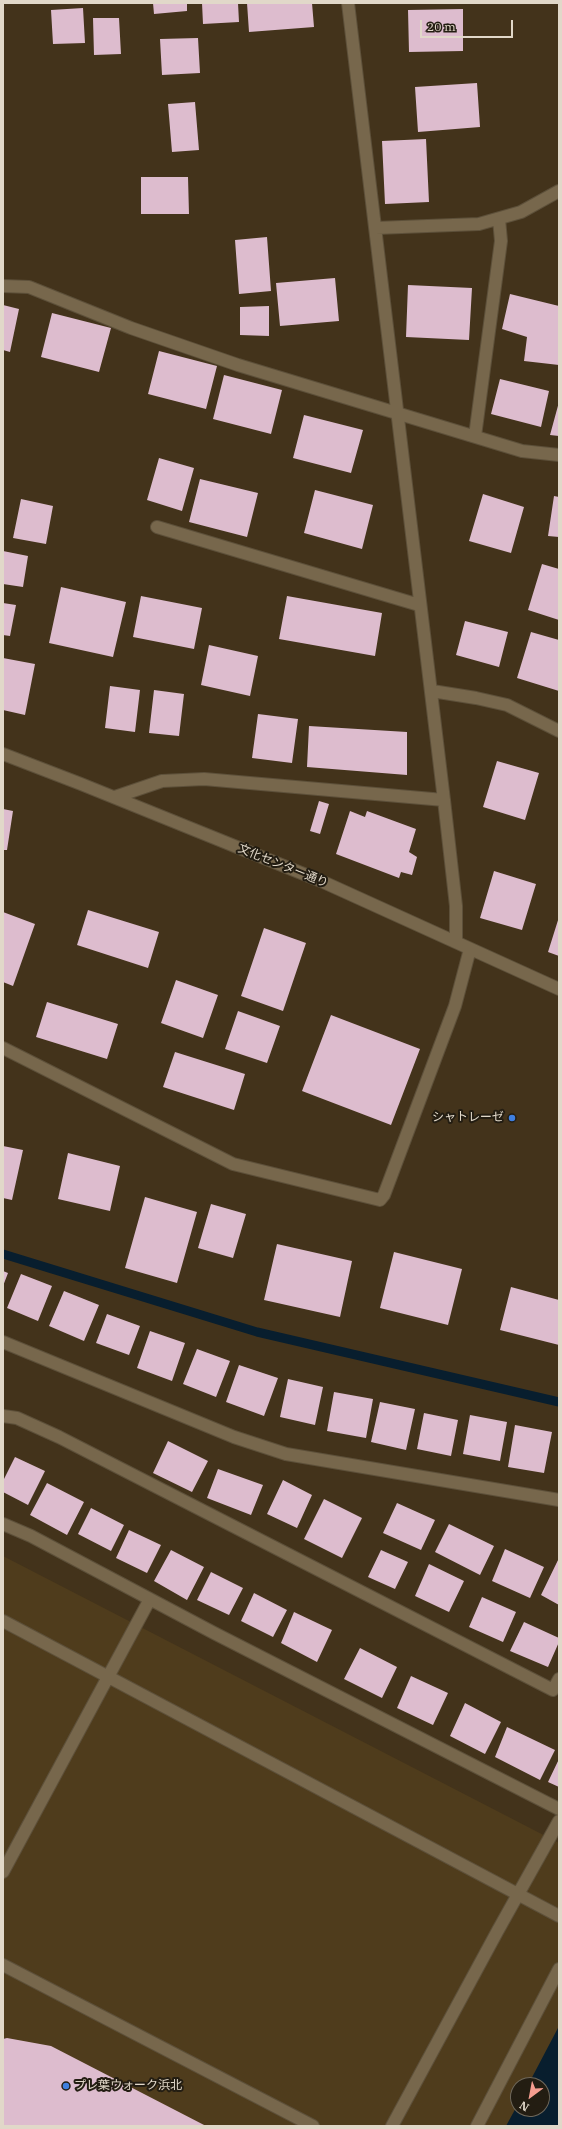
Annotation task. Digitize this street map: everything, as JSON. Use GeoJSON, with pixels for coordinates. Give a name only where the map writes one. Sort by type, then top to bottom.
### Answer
{"type":"FeatureCollection","features":[{"type":"Feature","properties":{"kind":"street"},"geometry":{"type":"LineString","coordinates":[[348,3],[376,228],[419,605],[432,691],[456,906],[456,942]]}},
{"type":"Feature","properties":{"kind":"street"},"geometry":{"type":"LineString","coordinates":[[376,228],[479,224],[521,212],[559,191]]}},
{"type":"Feature","properties":{"kind":"street"},"geometry":{"type":"LineString","coordinates":[[475,436],[502,241],[498,219]]}},
{"type":"Feature","properties":{"kind":"street"},"geometry":{"type":"LineString","coordinates":[[3,286],[29,287],[131,328],[238,365],[522,451],[559,456]]}},
{"type":"Feature","properties":{"kind":"street"},"geometry":{"type":"LineString","coordinates":[[157,527],[419,605]]}},
{"type":"Feature","properties":{"kind":"street"},"geometry":{"type":"LineString","coordinates":[[432,691],[507,705],[559,731]]}},
{"type":"Feature","properties":{"kind":"street","name":"文化センター通り"},"geometry":{"type":"LineString","coordinates":[[3,754],[115,797],[321,881],[559,989]]}},
{"type":"Feature","properties":{"kind":"street"},"geometry":{"type":"LineString","coordinates":[[115,797],[162,781],[204,779],[444,800]]}},
{"type":"Feature","properties":{"kind":"street"},"geometry":{"type":"LineString","coordinates":[[3,1048],[233,1164],[380,1200],[384,1195],[455,1006],[470,949]]}},
{"type":"Feature","properties":{"kind":"street"},"geometry":{"type":"LineString","coordinates":[[3,1342],[234,1437],[286,1454],[559,1500]]}},
{"type":"Feature","properties":{"kind":"street"},"geometry":{"type":"LineString","coordinates":[[3,1416],[17,1418],[59,1437],[553,1690],[559,1679]]}},
{"type":"Feature","properties":{"kind":"street"},"geometry":{"type":"LineString","coordinates":[[3,1524],[31,1536],[150,1599],[559,1809]]}},
{"type":"Feature","properties":{"kind":"street"},"geometry":{"type":"LineString","coordinates":[[3,1872],[150,1599]]}},
{"type":"Feature","properties":{"kind":"street"},"geometry":{"type":"LineString","coordinates":[[3,1621],[559,1916]]}},
{"type":"Feature","properties":{"kind":"street"},"geometry":{"type":"LineString","coordinates":[[392,2126],[517,1894],[559,1821]]}},
{"type":"Feature","properties":{"kind":"street"},"geometry":{"type":"LineString","coordinates":[[3,1965],[312,2126]]}},
{"type":"Feature","properties":{"kind":"street"},"geometry":{"type":"LineString","coordinates":[[477,2126],[559,1969]]}},
{"type":"Feature","properties":{"kind":"shaded area"},"geometry":{"type":"Polygon","coordinates":[[[3,1556],[559,1843],[559,2126],[3,2126],[3,1556]]]}},
{"type":"Feature","properties":{"kind":"water"},"geometry":{"type":"Polygon","coordinates":[[[559,2026],[559,2126],[506,2126],[511,2117],[550,2117],[550,2077],[532,2077],[559,2026]]]}},
{"type":"Feature","properties":{"kind":"building"},"geometry":{"type":"Polygon","coordinates":[[[153,3],[187,3],[187,11],[154,14],[153,3]]]}},
{"type":"Feature","properties":{"kind":"building"},"geometry":{"type":"Polygon","coordinates":[[[202,3],[238,3],[239,22],[203,24],[202,3]]]}},
{"type":"Feature","properties":{"kind":"building"},"geometry":{"type":"Polygon","coordinates":[[[247,3],[312,3],[314,27],[249,32],[247,3]]]}},
{"type":"Feature","properties":{"kind":"building"},"geometry":{"type":"Polygon","coordinates":[[[83,8],[85,43],[53,44],[51,10],[83,8]]]}},
{"type":"Feature","properties":{"kind":"building"},"geometry":{"type":"Polygon","coordinates":[[[463,9],[463,51],[409,52],[408,10],[463,9]]]}},
{"type":"Feature","properties":{"kind":"building"},"geometry":{"type":"Polygon","coordinates":[[[93,18],[119,18],[121,54],[94,55],[93,18]]]}},
{"type":"Feature","properties":{"kind":"building"},"geometry":{"type":"Polygon","coordinates":[[[198,38],[200,73],[162,75],[160,39],[198,38]]]}},
{"type":"Feature","properties":{"kind":"building"},"geometry":{"type":"Polygon","coordinates":[[[477,83],[480,127],[418,132],[415,87],[477,83]]]}},
{"type":"Feature","properties":{"kind":"building"},"geometry":{"type":"Polygon","coordinates":[[[195,102],[199,150],[172,152],[168,104],[195,102]]]}},
{"type":"Feature","properties":{"kind":"building"},"geometry":{"type":"Polygon","coordinates":[[[426,139],[429,202],[385,204],[382,141],[426,139]]]}},
{"type":"Feature","properties":{"kind":"building"},"geometry":{"type":"Polygon","coordinates":[[[141,177],[188,177],[189,214],[141,214],[141,177]]]}},
{"type":"Feature","properties":{"kind":"building"},"geometry":{"type":"Polygon","coordinates":[[[267,237],[271,291],[239,294],[235,240],[267,237]]]}},
{"type":"Feature","properties":{"kind":"building"},"geometry":{"type":"Polygon","coordinates":[[[335,278],[339,321],[280,326],[276,283],[335,278]]]}},
{"type":"Feature","properties":{"kind":"building"},"geometry":{"type":"Polygon","coordinates":[[[408,285],[472,288],[469,340],[406,337],[408,285]]]}},
{"type":"Feature","properties":{"kind":"building"},"geometry":{"type":"Polygon","coordinates":[[[510,294],[559,306],[559,365],[524,361],[527,337],[502,329],[510,294]]]}},
{"type":"Feature","properties":{"kind":"building"},"geometry":{"type":"Polygon","coordinates":[[[3,305],[19,309],[10,352],[3,350],[3,305]]]}},
{"type":"Feature","properties":{"kind":"building"},"geometry":{"type":"Polygon","coordinates":[[[269,306],[269,336],[240,335],[240,307],[269,306]]]}},
{"type":"Feature","properties":{"kind":"building"},"geometry":{"type":"Polygon","coordinates":[[[52,313],[111,328],[99,372],[41,357],[52,313]]]}},
{"type":"Feature","properties":{"kind":"building"},"geometry":{"type":"Polygon","coordinates":[[[159,351],[217,366],[206,409],[148,394],[159,351]]]}},
{"type":"Feature","properties":{"kind":"building"},"geometry":{"type":"Polygon","coordinates":[[[224,375],[282,390],[271,434],[213,419],[224,375]]]}},
{"type":"Feature","properties":{"kind":"building"},"geometry":{"type":"Polygon","coordinates":[[[500,379],[549,391],[541,427],[491,414],[500,379]]]}},
{"type":"Feature","properties":{"kind":"building"},"geometry":{"type":"Polygon","coordinates":[[[559,402],[559,436],[550,435],[559,402]]]}},
{"type":"Feature","properties":{"kind":"building"},"geometry":{"type":"Polygon","coordinates":[[[304,415],[363,430],[351,473],[293,458],[304,415]]]}},
{"type":"Feature","properties":{"kind":"building"},"geometry":{"type":"Polygon","coordinates":[[[159,458],[194,468],[182,511],[147,500],[159,458]]]}},
{"type":"Feature","properties":{"kind":"building"},"geometry":{"type":"Polygon","coordinates":[[[200,479],[258,493],[247,537],[189,522],[200,479]]]}},
{"type":"Feature","properties":{"kind":"building"},"geometry":{"type":"Polygon","coordinates":[[[315,490],[373,505],[362,549],[304,533],[315,490]]]}},
{"type":"Feature","properties":{"kind":"building"},"geometry":{"type":"Polygon","coordinates":[[[483,494],[524,507],[511,553],[469,541],[483,494]]]}},
{"type":"Feature","properties":{"kind":"building"},"geometry":{"type":"Polygon","coordinates":[[[554,496],[559,497],[559,537],[548,536],[554,496]]]}},
{"type":"Feature","properties":{"kind":"building"},"geometry":{"type":"Polygon","coordinates":[[[21,499],[53,506],[46,544],[13,538],[21,499]]]}},
{"type":"Feature","properties":{"kind":"building"},"geometry":{"type":"Polygon","coordinates":[[[3,551],[28,556],[23,587],[3,584],[3,551]]]}},
{"type":"Feature","properties":{"kind":"building"},"geometry":{"type":"Polygon","coordinates":[[[542,564],[559,569],[559,620],[528,610],[542,564]]]}},
{"type":"Feature","properties":{"kind":"building"},"geometry":{"type":"Polygon","coordinates":[[[61,587],[126,602],[113,657],[49,643],[61,587]]]}},
{"type":"Feature","properties":{"kind":"building"},"geometry":{"type":"Polygon","coordinates":[[[141,596],[202,608],[194,649],[133,637],[141,596]]]}},
{"type":"Feature","properties":{"kind":"building"},"geometry":{"type":"Polygon","coordinates":[[[287,596],[382,613],[375,656],[279,639],[287,596]]]}},
{"type":"Feature","properties":{"kind":"building"},"geometry":{"type":"Polygon","coordinates":[[[3,603],[16,605],[10,636],[3,635],[3,603]]]}},
{"type":"Feature","properties":{"kind":"building"},"geometry":{"type":"Polygon","coordinates":[[[465,621],[508,632],[499,667],[456,655],[465,621]]]}},
{"type":"Feature","properties":{"kind":"building"},"geometry":{"type":"Polygon","coordinates":[[[531,632],[559,640],[559,691],[517,678],[531,632]]]}},
{"type":"Feature","properties":{"kind":"building"},"geometry":{"type":"Polygon","coordinates":[[[209,645],[258,656],[250,696],[201,685],[209,645]]]}},
{"type":"Feature","properties":{"kind":"building"},"geometry":{"type":"Polygon","coordinates":[[[3,658],[35,664],[25,715],[3,710],[3,658]]]}},
{"type":"Feature","properties":{"kind":"building"},"geometry":{"type":"Polygon","coordinates":[[[110,686],[140,690],[135,732],[105,728],[110,686]]]}},
{"type":"Feature","properties":{"kind":"building"},"geometry":{"type":"Polygon","coordinates":[[[154,690],[184,694],[179,736],[149,733],[154,690]]]}},
{"type":"Feature","properties":{"kind":"building"},"geometry":{"type":"Polygon","coordinates":[[[258,714],[298,719],[292,763],[252,758],[258,714]]]}},
{"type":"Feature","properties":{"kind":"building"},"geometry":{"type":"Polygon","coordinates":[[[309,726],[407,732],[407,775],[307,767],[309,726]]]}},
{"type":"Feature","properties":{"kind":"building"},"geometry":{"type":"Polygon","coordinates":[[[497,761],[539,773],[525,820],[483,807],[497,761]]]}},
{"type":"Feature","properties":{"kind":"building"},"geometry":{"type":"Polygon","coordinates":[[[319,801],[329,804],[320,834],[310,831],[319,801]]]}},
{"type":"Feature","properties":{"kind":"building"},"geometry":{"type":"Polygon","coordinates":[[[3,809],[13,811],[7,850],[3,850],[3,809]]]}},
{"type":"Feature","properties":{"kind":"building"},"geometry":{"type":"Polygon","coordinates":[[[350,811],[365,817],[367,811],[416,829],[409,852],[417,857],[412,875],[401,872],[399,878],[336,854],[350,811]]]}},
{"type":"Feature","properties":{"kind":"building"},"geometry":{"type":"Polygon","coordinates":[[[494,871],[536,884],[522,930],[480,918],[494,871]]]}},
{"type":"Feature","properties":{"kind":"building"},"geometry":{"type":"Polygon","coordinates":[[[88,910],[159,932],[148,968],[77,945],[88,910]]]}},
{"type":"Feature","properties":{"kind":"building"},"geometry":{"type":"Polygon","coordinates":[[[3,912],[35,924],[13,986],[3,982],[3,912]]]}},
{"type":"Feature","properties":{"kind":"building"},"geometry":{"type":"Polygon","coordinates":[[[559,917],[559,956],[548,952],[559,917]]]}},
{"type":"Feature","properties":{"kind":"building"},"geometry":{"type":"Polygon","coordinates":[[[264,928],[306,943],[283,1011],[241,996],[264,928]]]}},
{"type":"Feature","properties":{"kind":"building"},"geometry":{"type":"Polygon","coordinates":[[[176,980],[218,995],[203,1038],[161,1023],[176,980]]]}},
{"type":"Feature","properties":{"kind":"building"},"geometry":{"type":"Polygon","coordinates":[[[47,1002],[118,1024],[107,1059],[36,1037],[47,1002]]]}},
{"type":"Feature","properties":{"kind":"building"},"geometry":{"type":"Polygon","coordinates":[[[238,1011],[280,1026],[267,1063],[225,1049],[238,1011]]]}},
{"type":"Feature","properties":{"kind":"building"},"geometry":{"type":"Polygon","coordinates":[[[331,1015],[420,1049],[391,1125],[302,1091],[331,1015]]]}},
{"type":"Feature","properties":{"kind":"building"},"geometry":{"type":"Polygon","coordinates":[[[175,1052],[245,1074],[234,1110],[163,1087],[175,1052]]]}},
{"type":"Feature","properties":{"kind":"building"},"geometry":{"type":"Polygon","coordinates":[[[3,1146],[23,1150],[12,1200],[3,1198],[3,1146]]]}},
{"type":"Feature","properties":{"kind":"building"},"geometry":{"type":"Polygon","coordinates":[[[68,1153],[120,1166],[110,1211],[58,1199],[68,1153]]]}},
{"type":"Feature","properties":{"kind":"building"},"geometry":{"type":"Polygon","coordinates":[[[145,1197],[197,1212],[177,1283],[125,1268],[145,1197]]]}},
{"type":"Feature","properties":{"kind":"building"},"geometry":{"type":"Polygon","coordinates":[[[211,1204],[246,1214],[233,1258],[198,1248],[211,1204]]]}},
{"type":"Feature","properties":{"kind":"building"},"geometry":{"type":"Polygon","coordinates":[[[277,1244],[352,1261],[340,1317],[264,1300],[277,1244]]]}},
{"type":"Feature","properties":{"kind":"building"},"geometry":{"type":"Polygon","coordinates":[[[394,1252],[462,1269],[448,1325],[380,1308],[394,1252]]]}},
{"type":"Feature","properties":{"kind":"building"},"geometry":{"type":"Polygon","coordinates":[[[3,1271],[8,1273],[3,1286],[3,1271]]]}},
{"type":"Feature","properties":{"kind":"building"},"geometry":{"type":"Polygon","coordinates":[[[21,1274],[52,1286],[38,1321],[7,1308],[21,1274]]]}},
{"type":"Feature","properties":{"kind":"building"},"geometry":{"type":"Polygon","coordinates":[[[511,1287],[559,1300],[559,1345],[500,1330],[511,1287]]]}},
{"type":"Feature","properties":{"kind":"building"},"geometry":{"type":"Polygon","coordinates":[[[64,1291],[99,1305],[84,1341],[49,1326],[64,1291]]]}},
{"type":"Feature","properties":{"kind":"building"},"geometry":{"type":"Polygon","coordinates":[[[107,1314],[140,1326],[129,1355],[96,1343],[107,1314]]]}},
{"type":"Feature","properties":{"kind":"building"},"geometry":{"type":"Polygon","coordinates":[[[150,1331],[185,1343],[172,1381],[137,1368],[150,1331]]]}},
{"type":"Feature","properties":{"kind":"building"},"geometry":{"type":"Polygon","coordinates":[[[197,1349],[230,1361],[216,1397],[183,1384],[197,1349]]]}},
{"type":"Feature","properties":{"kind":"building"},"geometry":{"type":"Polygon","coordinates":[[[239,1365],[278,1378],[264,1416],[226,1402],[239,1365]]]}},
{"type":"Feature","properties":{"kind":"building"},"geometry":{"type":"Polygon","coordinates":[[[288,1379],[323,1387],[315,1425],[280,1417],[288,1379]]]}},
{"type":"Feature","properties":{"kind":"building"},"geometry":{"type":"Polygon","coordinates":[[[334,1392],[373,1399],[366,1438],[327,1431],[334,1392]]]}},
{"type":"Feature","properties":{"kind":"building"},"geometry":{"type":"Polygon","coordinates":[[[380,1402],[415,1409],[406,1450],[371,1442],[380,1402]]]}},
{"type":"Feature","properties":{"kind":"building"},"geometry":{"type":"Polygon","coordinates":[[[424,1413],[458,1420],[451,1456],[417,1449],[424,1413]]]}},
{"type":"Feature","properties":{"kind":"building"},"geometry":{"type":"Polygon","coordinates":[[[470,1415],[507,1422],[500,1461],[463,1454],[470,1415]]]}},
{"type":"Feature","properties":{"kind":"building"},"geometry":{"type":"Polygon","coordinates":[[[515,1425],[552,1432],[544,1473],[508,1467],[515,1425]]]}},
{"type":"Feature","properties":{"kind":"building"},"geometry":{"type":"Polygon","coordinates":[[[168,1441],[208,1461],[192,1492],[153,1473],[168,1441]]]}},
{"type":"Feature","properties":{"kind":"building"},"geometry":{"type":"Polygon","coordinates":[[[15,1457],[45,1471],[28,1505],[3,1492],[3,1481],[15,1457]]]}},
{"type":"Feature","properties":{"kind":"building"},"geometry":{"type":"Polygon","coordinates":[[[218,1469],[263,1485],[251,1515],[207,1498],[218,1469]]]}},
{"type":"Feature","properties":{"kind":"building"},"geometry":{"type":"Polygon","coordinates":[[[283,1480],[312,1495],[297,1528],[267,1514],[283,1480]]]}},
{"type":"Feature","properties":{"kind":"building"},"geometry":{"type":"Polygon","coordinates":[[[47,1483],[84,1502],[67,1535],[30,1515],[47,1483]]]}},
{"type":"Feature","properties":{"kind":"building"},"geometry":{"type":"Polygon","coordinates":[[[324,1499],[362,1518],[342,1558],[304,1539],[324,1499]]]}},
{"type":"Feature","properties":{"kind":"building"},"geometry":{"type":"Polygon","coordinates":[[[397,1503],[435,1520],[421,1550],[383,1533],[397,1503]]]}},
{"type":"Feature","properties":{"kind":"building"},"geometry":{"type":"Polygon","coordinates":[[[91,1508],[124,1525],[111,1551],[78,1534],[91,1508]]]}},
{"type":"Feature","properties":{"kind":"building"},"geometry":{"type":"Polygon","coordinates":[[[449,1524],[494,1546],[480,1575],[435,1552],[449,1524]]]}},
{"type":"Feature","properties":{"kind":"building"},"geometry":{"type":"Polygon","coordinates":[[[129,1530],[161,1545],[147,1573],[116,1558],[129,1530]]]}},
{"type":"Feature","properties":{"kind":"building"},"geometry":{"type":"Polygon","coordinates":[[[505,1549],[544,1567],[530,1598],[492,1581],[505,1549]]]}},
{"type":"Feature","properties":{"kind":"building"},"geometry":{"type":"Polygon","coordinates":[[[171,1550],[204,1567],[187,1600],[154,1581],[171,1550]]]}},
{"type":"Feature","properties":{"kind":"building"},"geometry":{"type":"Polygon","coordinates":[[[381,1550],[408,1562],[395,1589],[368,1577],[381,1550]]]}},
{"type":"Feature","properties":{"kind":"building"},"geometry":{"type":"Polygon","coordinates":[[[559,1558],[559,1605],[541,1595],[559,1558]]]}},
{"type":"Feature","properties":{"kind":"building"},"geometry":{"type":"Polygon","coordinates":[[[429,1564],[464,1581],[449,1612],[415,1596],[429,1564]]]}},
{"type":"Feature","properties":{"kind":"building"},"geometry":{"type":"Polygon","coordinates":[[[211,1572],[243,1588],[229,1615],[197,1600],[211,1572]]]}},
{"type":"Feature","properties":{"kind":"building"},"geometry":{"type":"Polygon","coordinates":[[[254,1593],[287,1610],[273,1637],[241,1621],[254,1593]]]}},
{"type":"Feature","properties":{"kind":"building"},"geometry":{"type":"Polygon","coordinates":[[[482,1597],[516,1612],[503,1642],[469,1627],[482,1597]]]}},
{"type":"Feature","properties":{"kind":"building"},"geometry":{"type":"Polygon","coordinates":[[[294,1612],[332,1630],[317,1662],[281,1643],[294,1612]]]}},
{"type":"Feature","properties":{"kind":"building"},"geometry":{"type":"Polygon","coordinates":[[[524,1622],[559,1638],[559,1642],[548,1667],[510,1651],[524,1622]]]}},
{"type":"Feature","properties":{"kind":"building"},"geometry":{"type":"Polygon","coordinates":[[[360,1648],[397,1667],[382,1698],[344,1679],[360,1648]]]}},
{"type":"Feature","properties":{"kind":"building"},"geometry":{"type":"Polygon","coordinates":[[[411,1676],[448,1693],[433,1725],[397,1708],[411,1676]]]}},
{"type":"Feature","properties":{"kind":"building"},"geometry":{"type":"Polygon","coordinates":[[[465,1703],[501,1722],[485,1754],[450,1736],[465,1703]]]}},
{"type":"Feature","properties":{"kind":"building"},"geometry":{"type":"Polygon","coordinates":[[[507,1727],[555,1750],[540,1780],[495,1757],[507,1727]]]}},
{"type":"Feature","properties":{"kind":"building"},"geometry":{"type":"Polygon","coordinates":[[[559,1759],[559,1787],[548,1782],[559,1759]]]}},
{"type":"Feature","properties":{"kind":"building","name":"プレ葉ウォーク浜北"},"geometry":{"type":"Polygon","coordinates":[[[7,2038],[51,2046],[206,2126],[3,2126],[3,2039],[7,2038]]]}},
{"type":"Feature","properties":{"kind":"waterway"},"geometry":{"type":"LineString","coordinates":[[3,1254],[257,1332],[559,1402]]}},
{"type":"Feature","properties":{"kind":"place","name":"シャトレーゼ"},"geometry":{"type":"Point","coordinates":[512,1118]}},
{"type":"Feature","properties":{"kind":"place","name":"プレ葉ウォーク浜北"},"geometry":{"type":"Point","coordinates":[66,2086]}}]}
